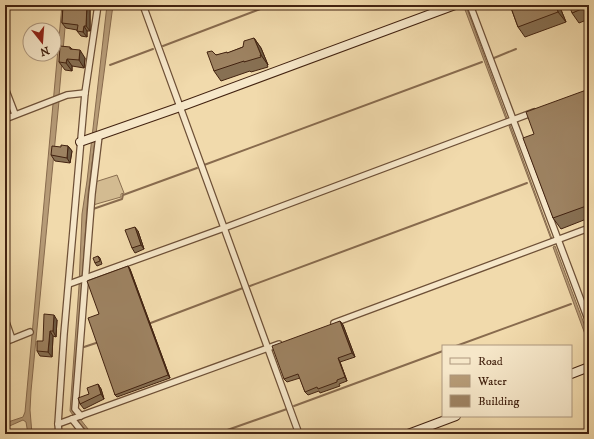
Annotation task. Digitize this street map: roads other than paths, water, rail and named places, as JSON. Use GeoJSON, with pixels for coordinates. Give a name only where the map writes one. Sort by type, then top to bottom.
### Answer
{"type":"FeatureCollection","features":[{"type":"Feature","properties":{"kind":"street"},"geometry":{"type":"LineString","coordinates":[[59,434],[58,424],[64,334],[80,142],[85,93],[98,5]]}},
{"type":"Feature","properties":{"kind":"street"},"geometry":{"type":"LineString","coordinates":[[143,5],[299,434]]}},
{"type":"Feature","properties":{"kind":"street"},"geometry":{"type":"LineString","coordinates":[[80,142],[180,108],[455,5]]}},
{"type":"Feature","properties":{"kind":"street"},"geometry":{"type":"LineString","coordinates":[[470,5],[589,322]]}},
{"type":"Feature","properties":{"kind":"street"},"geometry":{"type":"LineString","coordinates":[[5,88],[15,114]]}},
{"type":"Feature","properties":{"kind":"street"},"geometry":{"type":"LineString","coordinates":[[5,119],[67,95],[85,93]]}},
{"type":"Feature","properties":{"kind":"street"},"geometry":{"type":"LineString","coordinates":[[68,284],[224,228],[541,110]]}},
{"type":"Feature","properties":{"kind":"street"},"geometry":{"type":"LineString","coordinates":[[81,416],[75,409],[92,194],[99,136]]}},
{"type":"Feature","properties":{"kind":"street"},"geometry":{"type":"LineString","coordinates":[[327,326],[589,228]]}},
{"type":"Feature","properties":{"kind":"street"},"geometry":{"type":"LineString","coordinates":[[5,319],[12,339]]}},
{"type":"Feature","properties":{"kind":"street"},"geometry":{"type":"LineString","coordinates":[[5,342],[30,332]]}},
{"type":"Feature","properties":{"kind":"street"},"geometry":{"type":"LineString","coordinates":[[58,424],[282,342]]}},
{"type":"Feature","properties":{"kind":"street"},"geometry":{"type":"LineString","coordinates":[[572,374],[589,367]]}},
{"type":"Feature","properties":{"kind":"street"},"geometry":{"type":"LineString","coordinates":[[408,434],[453,417]]}},
{"type":"Feature","properties":{"kind":"street"},"geometry":{"type":"LineString","coordinates":[[72,419],[84,434]]}},
{"type":"Feature","properties":{"kind":"water"},"geometry":{"type":"Polygon","coordinates":[[[62,5],[67,5],[62,62],[62,22],[60,22],[62,5]]]}},
{"type":"Feature","properties":{"kind":"water"},"geometry":{"type":"Polygon","coordinates":[[[107,5],[113,5],[88,194],[73,410],[92,434],[87,434],[70,411],[79,286],[82,214],[107,5]]]}},
{"type":"Feature","properties":{"kind":"water"},"geometry":{"type":"Polygon","coordinates":[[[466,6],[507,118],[506,119],[464,7],[466,6]]]}},
{"type":"Feature","properties":{"kind":"water"},"geometry":{"type":"Polygon","coordinates":[[[57,62],[62,62],[31,391],[30,410],[32,434],[28,434],[26,422],[23,420],[5,428],[5,423],[23,417],[25,412],[57,62]]]}},
{"type":"Feature","properties":{"kind":"water"},"geometry":{"type":"Polygon","coordinates":[[[510,125],[552,239],[509,126],[510,125]]]}},
{"type":"Feature","properties":{"kind":"water"},"geometry":{"type":"Polygon","coordinates":[[[555,246],[589,337],[589,345],[553,247],[555,246]]]}},
{"type":"Feature","properties":{"kind":"waterway"},"geometry":{"type":"LineString","coordinates":[[163,46],[271,5]]}},
{"type":"Feature","properties":{"kind":"waterway"},"geometry":{"type":"LineString","coordinates":[[110,65],[153,49]]}},
{"type":"Feature","properties":{"kind":"waterway"},"geometry":{"type":"LineString","coordinates":[[494,58],[516,49]]}},
{"type":"Feature","properties":{"kind":"waterway"},"geometry":{"type":"LineString","coordinates":[[204,165],[482,62]]}},
{"type":"Feature","properties":{"kind":"waterway"},"geometry":{"type":"LineString","coordinates":[[93,209],[122,199],[123,195],[197,168]]}},
{"type":"Feature","properties":{"kind":"waterway"},"geometry":{"type":"LineString","coordinates":[[250,286],[527,183]]}},
{"type":"Feature","properties":{"kind":"waterway"},"geometry":{"type":"LineString","coordinates":[[148,324],[243,288]]}},
{"type":"Feature","properties":{"kind":"waterway"},"geometry":{"type":"LineString","coordinates":[[459,345],[571,304]]}},
{"type":"Feature","properties":{"kind":"waterway"},"geometry":{"type":"LineString","coordinates":[[84,347],[99,342]]}},
{"type":"Feature","properties":{"kind":"waterway"},"geometry":{"type":"LineString","coordinates":[[294,406],[442,351]]}},
{"type":"Feature","properties":{"kind":"waterway"},"geometry":{"type":"LineString","coordinates":[[216,434],[287,409]]}}]}
